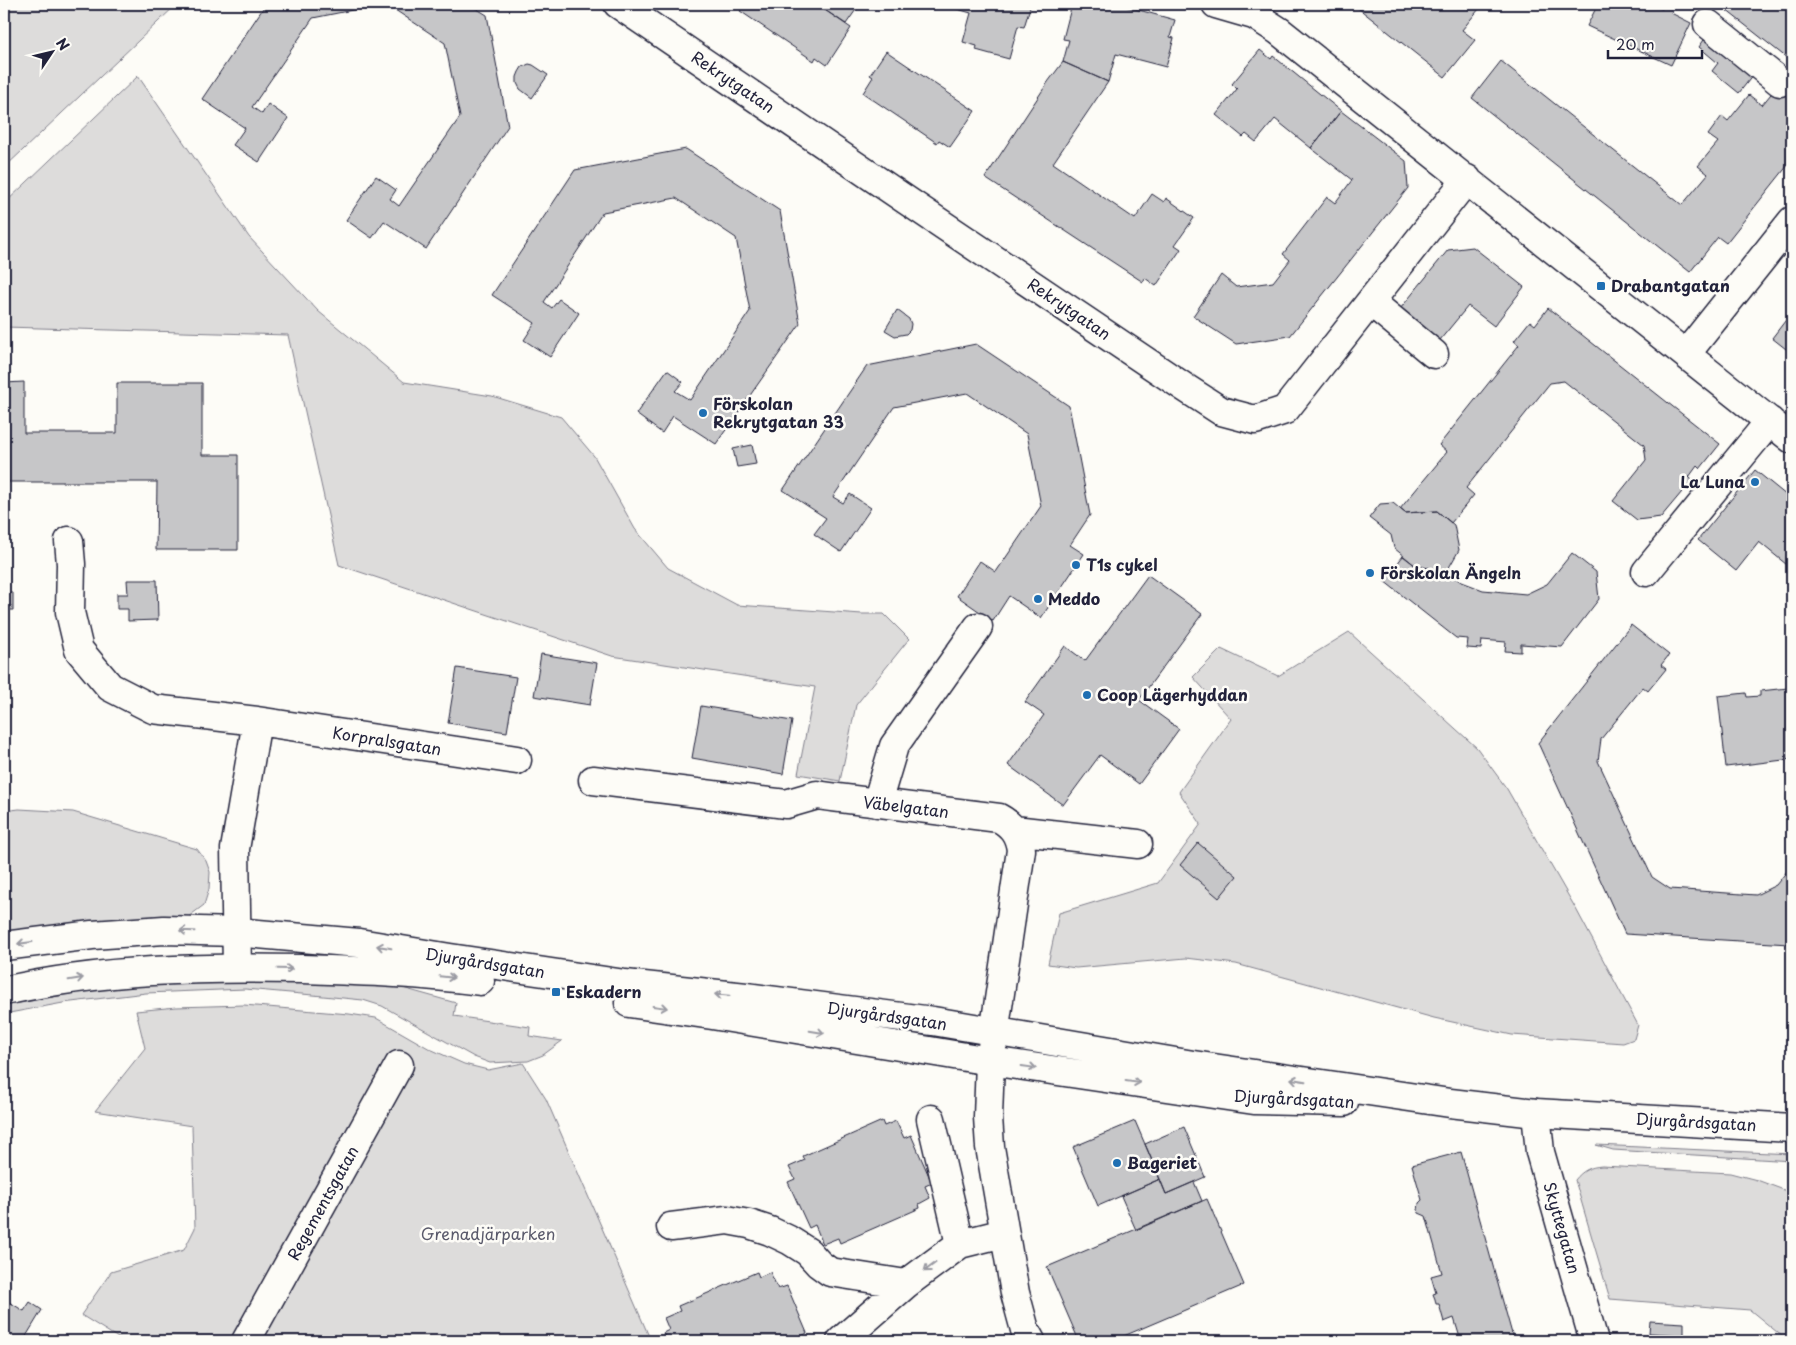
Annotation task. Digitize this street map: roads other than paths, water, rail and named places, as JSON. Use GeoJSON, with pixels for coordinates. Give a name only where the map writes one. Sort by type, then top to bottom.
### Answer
{"type":"FeatureCollection","features":[{"type":"Feature","properties":{"kind":"street","name":"Rekrytgatan"},"geometry":{"type":"LineString","coordinates":[[618,4],[1221,411],[1255,420],[1285,410],[1467,179]]}},
{"type":"Feature","properties":{"kind":"street"},"geometry":{"type":"LineString","coordinates":[[1216,4],[1254,14],[1279,30],[1792,439]]}},
{"type":"Feature","properties":{"kind":"street"},"geometry":{"type":"LineString","coordinates":[[1708,24],[1780,82]]}},
{"type":"Feature","properties":{"kind":"street"},"geometry":{"type":"LineString","coordinates":[[1686,354],[1792,221]]}},
{"type":"Feature","properties":{"kind":"street"},"geometry":{"type":"LineString","coordinates":[[1371,302],[1434,354]]}},
{"type":"Feature","properties":{"kind":"street"},"geometry":{"type":"LineString","coordinates":[[1646,572],[1770,420]]}},
{"type":"Feature","properties":{"kind":"street","name":"Korpralsgatan"},"geometry":{"type":"LineString","coordinates":[[69,541],[71,564],[70,612],[79,650],[110,687],[153,709],[257,721],[517,760]]}},
{"type":"Feature","properties":{"kind":"street"},"geometry":{"type":"LineString","coordinates":[[877,803],[894,746],[978,627]]}},
{"type":"Feature","properties":{"kind":"street"},"geometry":{"type":"LineString","coordinates":[[236,968],[235,849],[257,721]]}},
{"type":"Feature","properties":{"kind":"street","name":"Väbelgatan"},"geometry":{"type":"LineString","coordinates":[[593,780],[786,804],[817,795],[999,818],[1007,822],[1014,830]]}},
{"type":"Feature","properties":{"kind":"street"},"geometry":{"type":"LineString","coordinates":[[1014,830],[1138,844]]}},
{"type":"Feature","properties":{"kind":"street"},"geometry":{"type":"LineString","coordinates":[[1014,830],[1020,839],[1021,850],[990,1061],[988,1117],[990,1147],[1015,1293],[1025,1330],[1031,1341]]}},
{"type":"Feature","properties":{"kind":"street","name":"Djurgårdsgatan"},"geometry":{"type":"LineString","coordinates":[[4,946],[92,935],[164,930],[236,932],[359,942],[450,958],[625,984],[746,997],[933,1021],[1193,1065],[1450,1104],[1536,1113],[1792,1128]]}},
{"type":"Feature","properties":{"kind":"street","name":"Djurgårdsgatan"},"geometry":{"type":"LineString","coordinates":[[4,991],[106,974],[236,968],[369,971],[450,977],[712,1014],[990,1061],[1254,1100],[1450,1104]]}},
{"type":"Feature","properties":{"kind":"street","name":"Regementsgatan"},"geometry":{"type":"LineString","coordinates":[[246,1341],[399,1065]]}},
{"type":"Feature","properties":{"kind":"street","name":"Skyttegatan"},"geometry":{"type":"LineString","coordinates":[[1536,1113],[1540,1152],[1594,1341]]}},
{"type":"Feature","properties":{"kind":"street"},"geometry":{"type":"LineString","coordinates":[[931,1119],[960,1244]]}},
{"type":"Feature","properties":{"kind":"street"},"geometry":{"type":"LineString","coordinates":[[671,1227],[728,1220],[749,1224],[789,1240],[808,1252],[818,1264],[830,1272],[906,1284]]}},
{"type":"Feature","properties":{"kind":"street"},"geometry":{"type":"LineString","coordinates":[[841,1341],[906,1284],[960,1244],[1004,1233]]}},
{"type":"Feature","properties":{"kind":"place","name":"Drabantgatan"},"geometry":{"type":"Point","coordinates":[1601,286]}},
{"type":"Feature","properties":{"kind":"place","name":"Förskolan Rekrytgatan 33"},"geometry":{"type":"Point","coordinates":[703,413]}},
{"type":"Feature","properties":{"kind":"place","name":"La Luna"},"geometry":{"type":"Point","coordinates":[1755,482]}},
{"type":"Feature","properties":{"kind":"place","name":"T1s cykel"},"geometry":{"type":"Point","coordinates":[1076,565]}},
{"type":"Feature","properties":{"kind":"place","name":"Förskolan Ängeln"},"geometry":{"type":"Point","coordinates":[1370,573]}},
{"type":"Feature","properties":{"kind":"place","name":"Meddo"},"geometry":{"type":"Point","coordinates":[1038,599]}},
{"type":"Feature","properties":{"kind":"place","name":"Coop Lägerhyddan"},"geometry":{"type":"Point","coordinates":[1087,695]}},
{"type":"Feature","properties":{"kind":"place","name":"Eskadern"},"geometry":{"type":"Point","coordinates":[556,992]}},
{"type":"Feature","properties":{"kind":"place","name":"Bageriet"},"geometry":{"type":"Point","coordinates":[1117,1163]}},
{"type":"Feature","properties":{"kind":"park label","name":"Grenadjärparken"},"geometry":{"type":"Point","coordinates":[488,1234]}}]}
